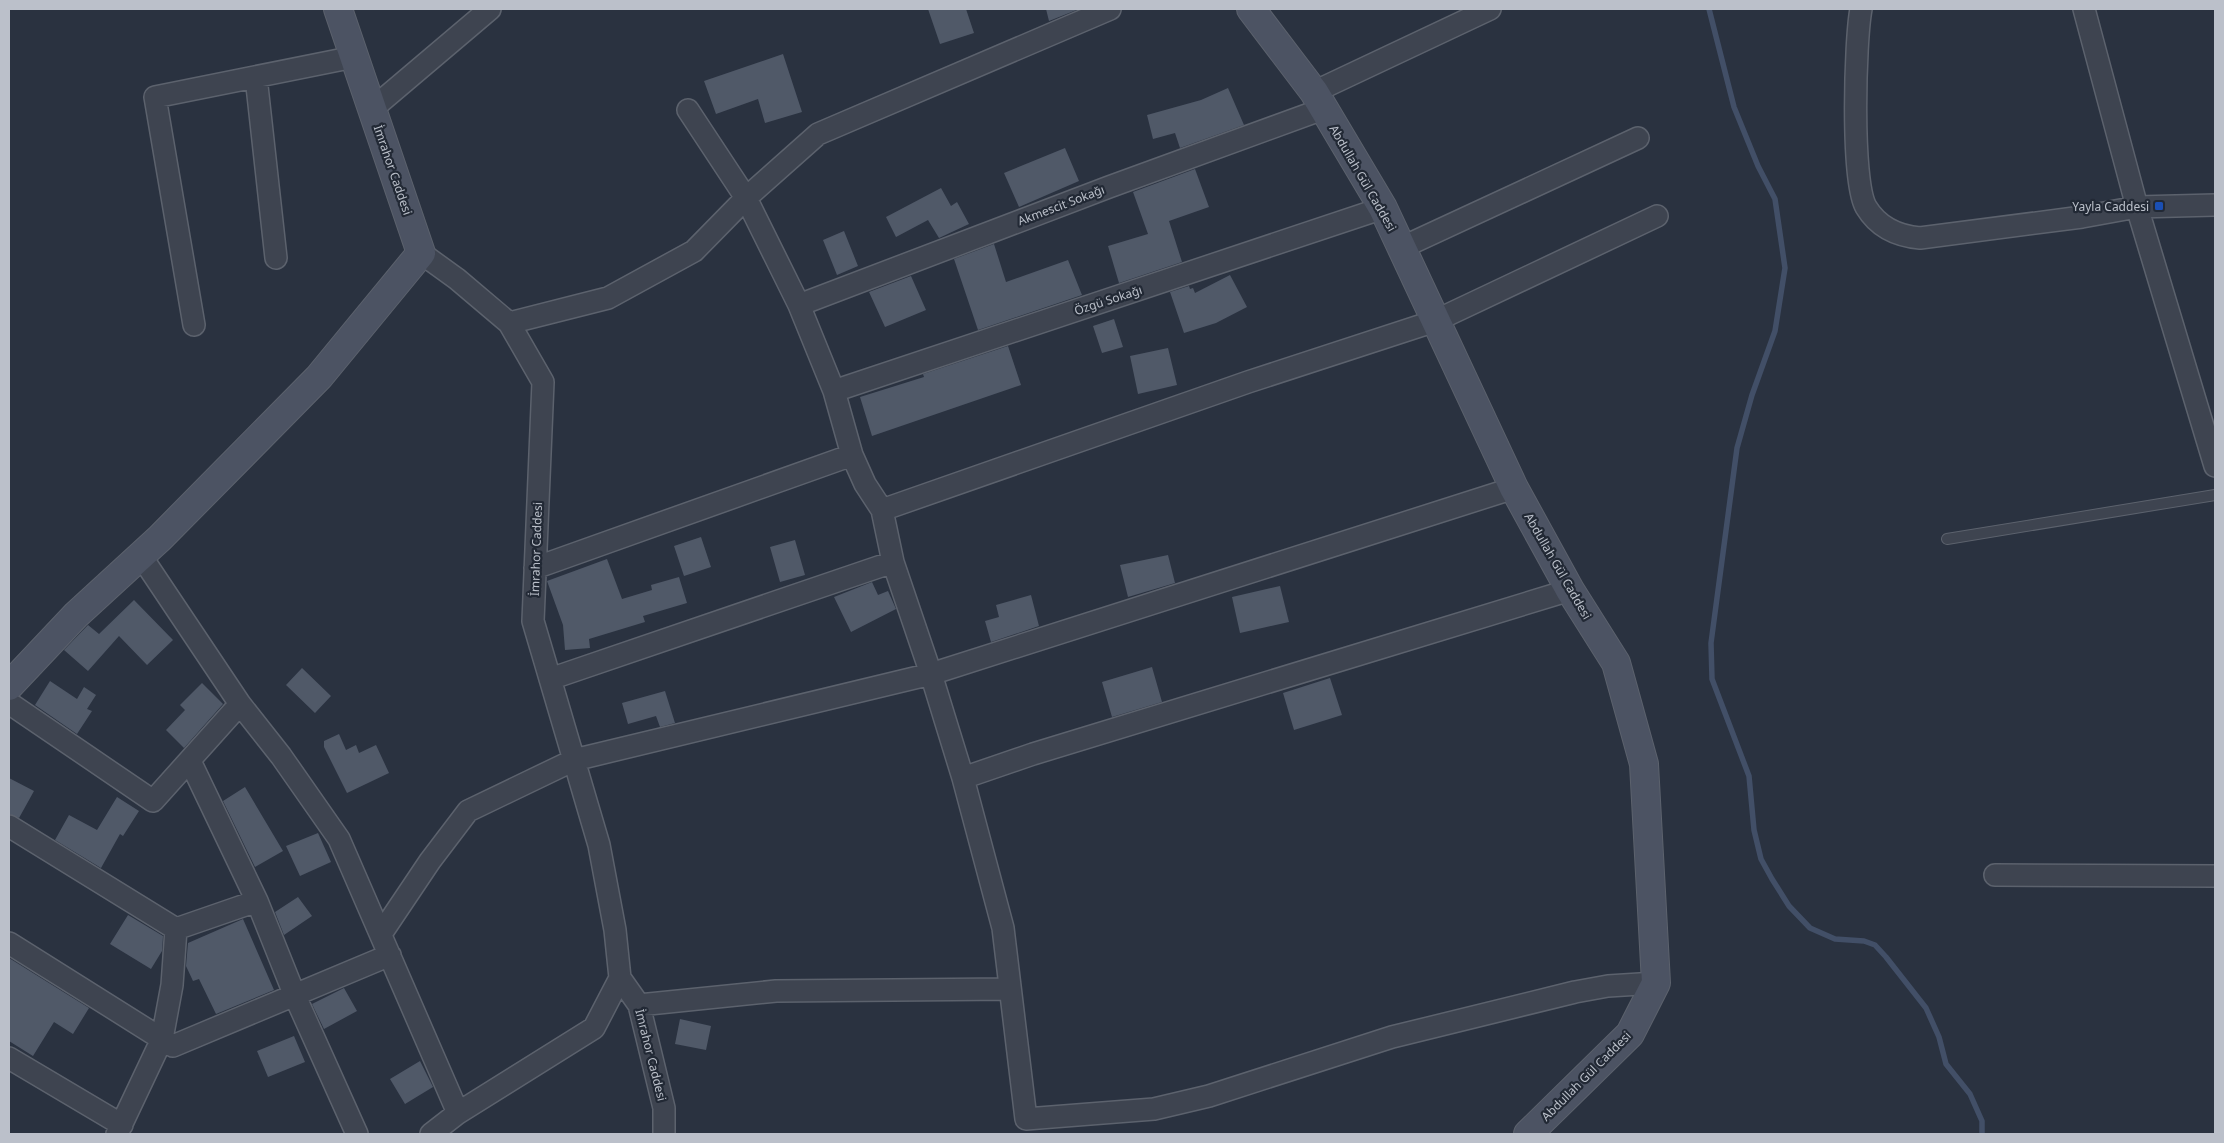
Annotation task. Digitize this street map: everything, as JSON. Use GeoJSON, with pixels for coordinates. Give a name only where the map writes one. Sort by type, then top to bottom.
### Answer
{"type":"FeatureCollection","features":[{"type":"Feature","properties":{"kind":"street"},"geometry":{"type":"LineString","coordinates":[[372,109],[490,9]]}},
{"type":"Feature","properties":{"kind":"street"},"geometry":{"type":"LineString","coordinates":[[509,323],[608,298],[694,251],[746,198],[818,134],[1110,9]]}},
{"type":"Feature","properties":{"kind":"street","name":"Abdullah Gül Caddesi"},"geometry":{"type":"LineString","coordinates":[[1251,9],[1319,100],[1383,208],[1514,488],[1570,590],[1616,663],[1644,764],[1656,983],[1630,1034],[1528,1134]]}},
{"type":"Feature","properties":{"kind":"street","name":"Akmescit Sokağı"},"geometry":{"type":"LineString","coordinates":[[799,305],[1109,187],[1319,100],[1490,9]]}},
{"type":"Feature","properties":{"kind":"street"},"geometry":{"type":"LineString","coordinates":[[1862,9],[1856,68],[1856,133],[1860,194],[1865,206],[1880,224],[1899,235],[1920,238],[2082,217],[2137,207],[2215,205]]}},
{"type":"Feature","properties":{"kind":"street"},"geometry":{"type":"LineString","coordinates":[[2084,9],[2137,207],[2215,466]]}},
{"type":"Feature","properties":{"kind":"street","name":"İmrahor Caddesi"},"geometry":{"type":"LineString","coordinates":[[346,13],[354,57],[421,253],[457,279],[509,323],[543,382],[533,621],[599,845],[615,930],[620,978],[639,1005],[664,1108],[664,1134]]}},
{"type":"Feature","properties":{"kind":"street"},"geometry":{"type":"LineString","coordinates":[[194,324],[155,97],[354,57]]}},
{"type":"Feature","properties":{"kind":"street"},"geometry":{"type":"LineString","coordinates":[[256,76],[276,258]]}},
{"type":"Feature","properties":{"kind":"street"},"geometry":{"type":"LineString","coordinates":[[688,110],[746,198],[799,305],[834,391],[852,455],[865,484],[882,510],[893,562],[931,674],[963,778],[1003,928],[1026,1119],[1154,1109],[1209,1096],[1392,1037],[1575,992],[1608,986],[1656,983]]}},
{"type":"Feature","properties":{"kind":"street"},"geometry":{"type":"LineString","coordinates":[[1402,248],[1638,138]]}},
{"type":"Feature","properties":{"kind":"street","name":"Özgü Sokağı"},"geometry":{"type":"LineString","coordinates":[[834,391],[1383,208]]}},
{"type":"Feature","properties":{"kind":"street"},"geometry":{"type":"LineString","coordinates":[[882,510],[1248,382],[1435,321],[1657,216]]}},
{"type":"Feature","properties":{"kind":"street"},"geometry":{"type":"LineString","coordinates":[[9,686],[76,615],[140,556],[319,378],[421,253]]}},
{"type":"Feature","properties":{"kind":"street"},"geometry":{"type":"LineString","coordinates":[[535,568],[852,455]]}},
{"type":"Feature","properties":{"kind":"street"},"geometry":{"type":"LineString","coordinates":[[381,934],[430,860],[468,811],[574,760],[931,674],[1514,488]]}},
{"type":"Feature","properties":{"kind":"street"},"geometry":{"type":"LineString","coordinates":[[140,556],[240,704],[282,756],[339,839],[458,1113]]}},
{"type":"Feature","properties":{"kind":"street"},"geometry":{"type":"LineString","coordinates":[[550,679],[893,562]]}},
{"type":"Feature","properties":{"kind":"street"},"geometry":{"type":"LineString","coordinates":[[963,778],[1033,754],[1570,590]]}},
{"type":"Feature","properties":{"kind":"street"},"geometry":{"type":"LineString","coordinates":[[9,704],[153,801],[240,704]]}},
{"type":"Feature","properties":{"kind":"street"},"geometry":{"type":"LineString","coordinates":[[190,761],[257,901],[295,996],[357,1134]]}},
{"type":"Feature","properties":{"kind":"street"},"geometry":{"type":"LineString","coordinates":[[9,826],[176,929]]}},
{"type":"Feature","properties":{"kind":"street"},"geometry":{"type":"LineString","coordinates":[[1995,876],[2215,876]]}},
{"type":"Feature","properties":{"kind":"street"},"geometry":{"type":"LineString","coordinates":[[176,929],[257,901]]}},
{"type":"Feature","properties":{"kind":"street"},"geometry":{"type":"LineString","coordinates":[[9,1058],[119,1129],[162,1039],[172,984],[176,929]]}},
{"type":"Feature","properties":{"kind":"street"},"geometry":{"type":"LineString","coordinates":[[9,943],[173,1046],[390,955]]}},
{"type":"Feature","properties":{"kind":"street"},"geometry":{"type":"LineString","coordinates":[[431,1134],[458,1113],[594,1028],[620,978]]}},
{"type":"Feature","properties":{"kind":"street"},"geometry":{"type":"LineString","coordinates":[[639,1005],[776,992],[1010,989]]}},
{"type":"Feature","properties":{"kind":"lane"},"geometry":{"type":"LineString","coordinates":[[1947,539],[2215,494]]}},
{"type":"Feature","properties":{"kind":"building"},"geometry":{"type":"Polygon","coordinates":[[[928,9],[966,9],[974,33],[940,44],[928,9]]]}},
{"type":"Feature","properties":{"kind":"building"},"geometry":{"type":"Polygon","coordinates":[[[1046,9],[1079,9],[1049,21],[1046,9]]]}},
{"type":"Feature","properties":{"kind":"building"},"geometry":{"type":"Polygon","coordinates":[[[783,54],[802,112],[765,123],[758,99],[716,114],[704,81],[783,54]]]}},
{"type":"Feature","properties":{"kind":"building"},"geometry":{"type":"Polygon","coordinates":[[[1228,88],[1244,125],[1180,148],[1175,133],[1153,139],[1147,115],[1201,100],[1228,88]]]}},
{"type":"Feature","properties":{"kind":"building"},"geometry":{"type":"Polygon","coordinates":[[[1065,148],[1079,181],[1019,207],[1004,173],[1065,148]]]}},
{"type":"Feature","properties":{"kind":"building"},"geometry":{"type":"Polygon","coordinates":[[[1195,169],[1209,207],[1169,221],[1182,262],[1119,283],[1108,246],[1148,234],[1133,192],[1195,169]]]}},
{"type":"Feature","properties":{"kind":"building"},"geometry":{"type":"Polygon","coordinates":[[[941,188],[951,206],[957,202],[969,224],[939,238],[928,220],[896,237],[886,217],[941,188]]]}},
{"type":"Feature","properties":{"kind":"building"},"geometry":{"type":"Polygon","coordinates":[[[844,231],[858,266],[837,275],[823,240],[844,231]]]}},
{"type":"Feature","properties":{"kind":"building"},"geometry":{"type":"Polygon","coordinates":[[[994,244],[1006,282],[1068,260],[1082,295],[978,330],[954,259],[994,244]]]}},
{"type":"Feature","properties":{"kind":"building"},"geometry":{"type":"Polygon","coordinates":[[[1230,275],[1247,307],[1216,323],[1184,333],[1170,292],[1189,286],[1190,289],[1193,288],[1195,293],[1230,275]]]}},
{"type":"Feature","properties":{"kind":"building"},"geometry":{"type":"Polygon","coordinates":[[[911,276],[926,310],[885,327],[869,292],[911,276]]]}},
{"type":"Feature","properties":{"kind":"building"},"geometry":{"type":"Polygon","coordinates":[[[1114,319],[1123,347],[1102,353],[1093,326],[1114,319]]]}},
{"type":"Feature","properties":{"kind":"building"},"geometry":{"type":"Polygon","coordinates":[[[1008,346],[1021,385],[872,436],[860,397],[924,377],[923,374],[1008,346]]]}},
{"type":"Feature","properties":{"kind":"building"},"geometry":{"type":"Polygon","coordinates":[[[1168,348],[1177,385],[1138,394],[1130,356],[1168,348]]]}},
{"type":"Feature","properties":{"kind":"building"},"geometry":{"type":"Polygon","coordinates":[[[701,537],[711,567],[684,576],[674,546],[701,537]]]}},
{"type":"Feature","properties":{"kind":"building"},"geometry":{"type":"Polygon","coordinates":[[[795,540],[805,575],[780,582],[770,547],[795,540]]]}},
{"type":"Feature","properties":{"kind":"building"},"geometry":{"type":"Polygon","coordinates":[[[1168,555],[1175,583],[1128,597],[1120,565],[1168,555]]]}},
{"type":"Feature","properties":{"kind":"building"},"geometry":{"type":"Polygon","coordinates":[[[607,559],[622,599],[652,590],[651,585],[679,577],[687,603],[643,616],[645,622],[589,639],[590,648],[565,650],[563,625],[547,581],[607,559]]]}},
{"type":"Feature","properties":{"kind":"building"},"geometry":{"type":"Polygon","coordinates":[[[872,582],[878,595],[888,591],[896,609],[851,632],[834,597],[872,582]]]}},
{"type":"Feature","properties":{"kind":"building"},"geometry":{"type":"Polygon","coordinates":[[[1280,586],[1289,622],[1240,633],[1232,597],[1280,586]]]}},
{"type":"Feature","properties":{"kind":"building"},"geometry":{"type":"Polygon","coordinates":[[[1031,595],[1039,626],[991,642],[985,621],[999,617],[996,605],[1031,595]]]}},
{"type":"Feature","properties":{"kind":"building"},"geometry":{"type":"Polygon","coordinates":[[[134,600],[173,640],[147,665],[119,636],[88,671],[64,650],[88,625],[99,634],[134,600]]]}},
{"type":"Feature","properties":{"kind":"building"},"geometry":{"type":"Polygon","coordinates":[[[1152,667],[1162,702],[1112,717],[1102,682],[1152,667]]]}},
{"type":"Feature","properties":{"kind":"building"},"geometry":{"type":"Polygon","coordinates":[[[302,668],[331,696],[315,713],[286,685],[302,668]]]}},
{"type":"Feature","properties":{"kind":"building"},"geometry":{"type":"Polygon","coordinates":[[[1330,678],[1342,715],[1294,730],[1283,693],[1330,678]]]}},
{"type":"Feature","properties":{"kind":"building"},"geometry":{"type":"Polygon","coordinates":[[[50,681],[77,699],[84,687],[96,695],[87,709],[92,711],[77,734],[35,705],[50,681]]]}},
{"type":"Feature","properties":{"kind":"building"},"geometry":{"type":"Polygon","coordinates":[[[202,683],[223,704],[184,748],[166,730],[185,710],[180,705],[202,683]]]}},
{"type":"Feature","properties":{"kind":"building"},"geometry":{"type":"Polygon","coordinates":[[[665,691],[675,723],[660,727],[656,716],[628,724],[622,703],[665,691]]]}},
{"type":"Feature","properties":{"kind":"building"},"geometry":{"type":"Polygon","coordinates":[[[339,734],[346,750],[356,745],[359,753],[376,745],[389,773],[347,793],[324,747],[324,741],[339,734]]]}},
{"type":"Feature","properties":{"kind":"building"},"geometry":{"type":"Polygon","coordinates":[[[9,778],[34,791],[19,818],[9,814],[9,778]]]}},
{"type":"Feature","properties":{"kind":"building"},"geometry":{"type":"Polygon","coordinates":[[[245,787],[283,851],[255,867],[223,801],[245,787]]]}},
{"type":"Feature","properties":{"kind":"building"},"geometry":{"type":"Polygon","coordinates":[[[117,797],[139,811],[123,836],[120,834],[101,868],[55,840],[69,815],[97,830],[117,797]]]}},
{"type":"Feature","properties":{"kind":"building"},"geometry":{"type":"Polygon","coordinates":[[[318,833],[331,862],[300,876],[286,846],[318,833]]]}},
{"type":"Feature","properties":{"kind":"building"},"geometry":{"type":"Polygon","coordinates":[[[298,897],[312,916],[284,935],[275,912],[298,897]]]}},
{"type":"Feature","properties":{"kind":"building"},"geometry":{"type":"Polygon","coordinates":[[[128,915],[163,936],[162,951],[151,969],[110,944],[128,915]]]}},
{"type":"Feature","properties":{"kind":"building"},"geometry":{"type":"Polygon","coordinates":[[[243,919],[274,990],[216,1014],[199,979],[193,981],[186,966],[188,943],[243,919]]]}},
{"type":"Feature","properties":{"kind":"building"},"geometry":{"type":"Polygon","coordinates":[[[9,958],[89,1008],[73,1034],[54,1022],[33,1056],[9,1041],[9,958]]]}},
{"type":"Feature","properties":{"kind":"building"},"geometry":{"type":"Polygon","coordinates":[[[344,988],[357,1011],[324,1029],[312,1004],[344,988]]]}},
{"type":"Feature","properties":{"kind":"building"},"geometry":{"type":"Polygon","coordinates":[[[680,1019],[711,1026],[706,1050],[675,1044],[680,1019]]]}},
{"type":"Feature","properties":{"kind":"building"},"geometry":{"type":"Polygon","coordinates":[[[294,1036],[305,1062],[268,1077],[257,1051],[294,1036]]]}},
{"type":"Feature","properties":{"kind":"building"},"geometry":{"type":"Polygon","coordinates":[[[420,1061],[433,1087],[405,1104],[390,1079],[420,1061]]]}},
{"type":"Feature","properties":{"kind":"waterway"},"geometry":{"type":"LineString","coordinates":[[1709,9],[1734,107],[1758,166],[1775,199],[1785,268],[1775,331],[1752,395],[1737,448],[1711,643],[1712,679],[1749,776],[1754,830],[1761,859],[1772,879],[1789,906],[1810,928],[1835,939],[1864,941],[1875,945],[1886,957],[1926,1008],[1939,1037],[1946,1064],[1970,1094],[1982,1121],[1982,1134]]}},
{"type":"Feature","properties":{"kind":"place","name":"Yayla Caddesi"},"geometry":{"type":"Point","coordinates":[2159,206]}}]}
